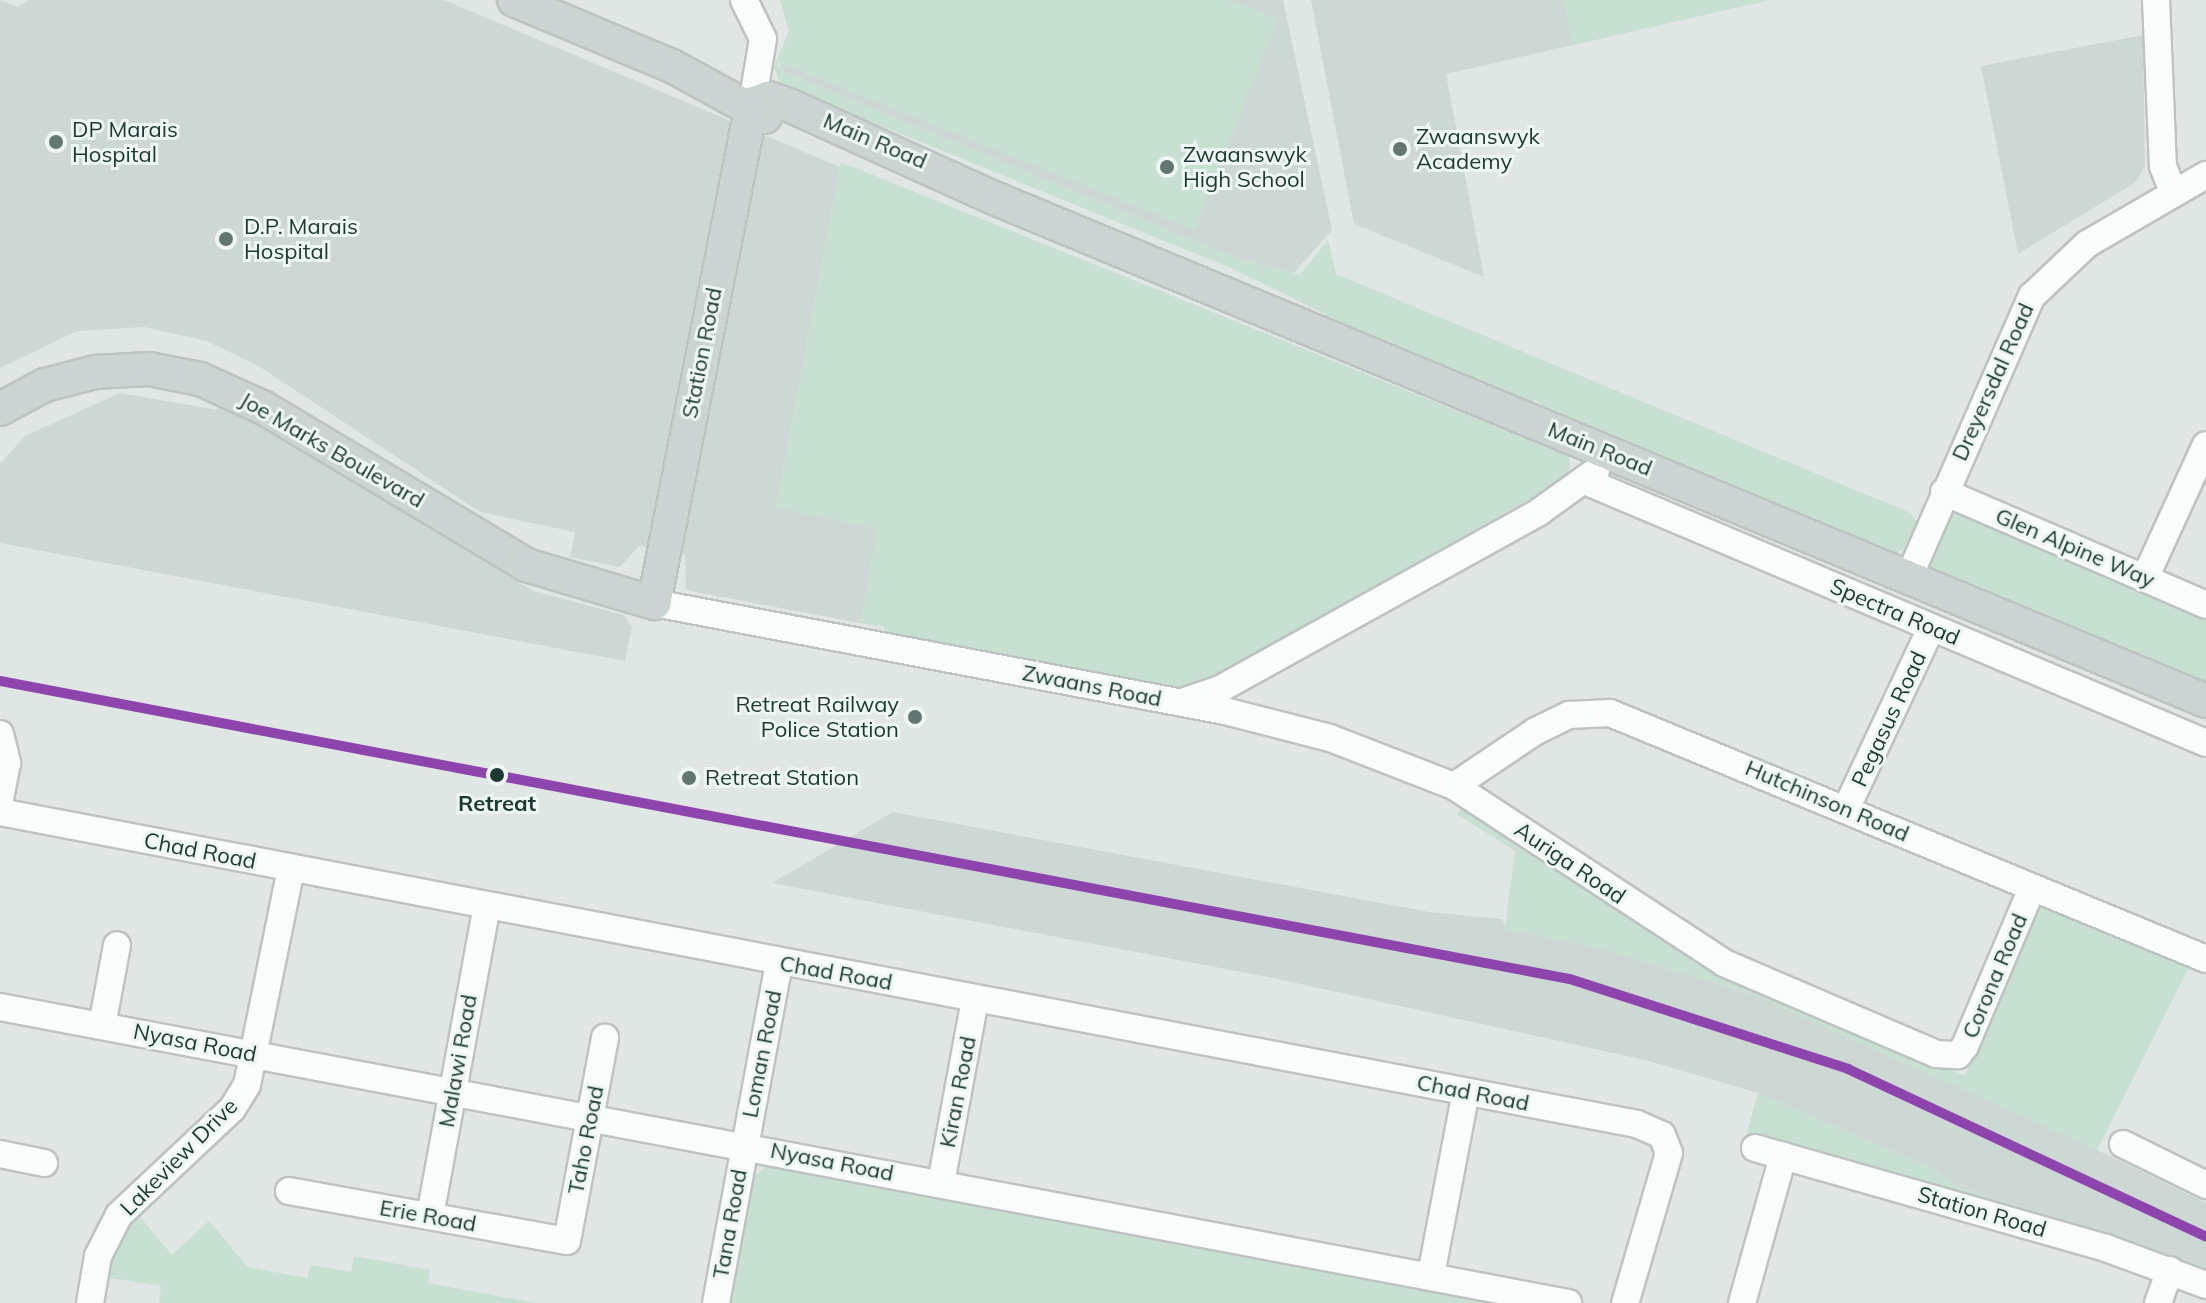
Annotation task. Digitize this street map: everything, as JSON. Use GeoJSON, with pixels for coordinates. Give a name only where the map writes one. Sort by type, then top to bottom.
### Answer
{"type":"FeatureCollection","features":[{"type":"Feature","properties":{"kind":"main road","name":"Main Road"},"geometry":{"type":"LineString","coordinates":[[514,0],[752,104],[764,116],[877,162],[994,198],[2195,697]]}},
{"type":"Feature","properties":{"kind":"main road","name":"Station Road"},"geometry":{"type":"LineString","coordinates":[[654,603],[752,104]]}},
{"type":"Feature","properties":{"kind":"main road","name":"Joe Marks Boulevard"},"geometry":{"type":"LineString","coordinates":[[0,409],[95,372],[149,369],[200,379],[264,408],[526,565],[654,603]]}},
{"type":"Feature","properties":{"kind":"street"},"geometry":{"type":"LineString","coordinates":[[744,0],[763,39],[752,104]]}},
{"type":"Feature","properties":{"kind":"street"},"geometry":{"type":"LineString","coordinates":[[2156,0],[2163,166],[2173,192]]}},
{"type":"Feature","properties":{"kind":"street","name":"Dreyersdal Road"},"geometry":{"type":"LineString","coordinates":[[1909,577],[2032,296],[2087,244],[2206,175]]}},
{"type":"Feature","properties":{"kind":"street"},"geometry":{"type":"LineString","coordinates":[[2145,578],[2206,445]]}},
{"type":"Feature","properties":{"kind":"street","name":"Zwaans Road"},"geometry":{"type":"LineString","coordinates":[[654,603],[1177,702],[1220,689],[1585,481],[1612,455]]}},
{"type":"Feature","properties":{"kind":"street","name":"Spectra Road"},"geometry":{"type":"LineString","coordinates":[[1585,481],[2206,743]]}},
{"type":"Feature","properties":{"kind":"street","name":"Glen Alpine Way"},"geometry":{"type":"LineString","coordinates":[[1944,492],[2206,605]]}},
{"type":"Feature","properties":{"kind":"street","name":"Pegasus Road"},"geometry":{"type":"LineString","coordinates":[[1846,809],[1931,628]]}},
{"type":"Feature","properties":{"kind":"street"},"geometry":{"type":"LineString","coordinates":[[2170,727],[2195,697]]}},
{"type":"Feature","properties":{"kind":"street","name":"Auriga Road"},"geometry":{"type":"LineString","coordinates":[[1177,702],[1306,730],[1454,786],[1693,947],[1951,1056]]}},
{"type":"Feature","properties":{"kind":"street","name":"Hutchinson Road"},"geometry":{"type":"LineString","coordinates":[[1454,786],[1536,731],[1595,711],[1640,722],[2032,888],[2203,949]]}},
{"type":"Feature","properties":{"kind":"street"},"geometry":{"type":"LineString","coordinates":[[0,800],[7,763],[1,735]]}},
{"type":"Feature","properties":{"kind":"street","name":"Chad Road"},"geometry":{"type":"LineString","coordinates":[[0,812],[779,963],[1637,1124],[1667,1142],[1667,1171],[1625,1303]]}},
{"type":"Feature","properties":{"kind":"street","name":"Lakeview Drive"},"geometry":{"type":"LineString","coordinates":[[90,1303],[112,1225],[232,1109],[255,1054],[291,869]]}},
{"type":"Feature","properties":{"kind":"street","name":"Corona Road"},"geometry":{"type":"LineString","coordinates":[[1951,1056],[1965,1046],[2032,888]]}},
{"type":"Feature","properties":{"kind":"street","name":"Malawi Road"},"geometry":{"type":"LineString","coordinates":[[430,1216],[487,906]]}},
{"type":"Feature","properties":{"kind":"street"},"geometry":{"type":"LineString","coordinates":[[102,1026],[117,945]]}},
{"type":"Feature","properties":{"kind":"street","name":"Loman Road"},"geometry":{"type":"LineString","coordinates":[[744,1146],[779,963]]}},
{"type":"Feature","properties":{"kind":"street","name":"Kiran Road"},"geometry":{"type":"LineString","coordinates":[[941,1183],[975,1000]]}},
{"type":"Feature","properties":{"kind":"street","name":"Nyasa Road"},"geometry":{"type":"LineString","coordinates":[[0,1007],[1568,1303]]}},
{"type":"Feature","properties":{"kind":"street","name":"Taho Road"},"geometry":{"type":"LineString","coordinates":[[567,1241],[605,1038]]}},
{"type":"Feature","properties":{"kind":"street"},"geometry":{"type":"LineString","coordinates":[[1431,1275],[1466,1092]]}},
{"type":"Feature","properties":{"kind":"street"},"geometry":{"type":"LineString","coordinates":[[2123,1144],[2206,1185]]}},
{"type":"Feature","properties":{"kind":"street","name":"Tana Road"},"geometry":{"type":"LineString","coordinates":[[716,1303],[744,1146]]}},
{"type":"Feature","properties":{"kind":"street","name":"Station Road"},"geometry":{"type":"LineString","coordinates":[[1755,1148],[2170,1270],[2206,1285]]}},
{"type":"Feature","properties":{"kind":"street"},"geometry":{"type":"LineString","coordinates":[[0,1154],[44,1163]]}},
{"type":"Feature","properties":{"kind":"street"},"geometry":{"type":"LineString","coordinates":[[1742,1303],[1783,1156]]}},
{"type":"Feature","properties":{"kind":"street","name":"Erie Road"},"geometry":{"type":"LineString","coordinates":[[289,1191],[567,1241]]}},
{"type":"Feature","properties":{"kind":"street"},"geometry":{"type":"LineString","coordinates":[[2158,1303],[2170,1270]]}},
{"type":"Feature","properties":{"kind":"shaded area"},"geometry":{"type":"Polygon","coordinates":[[[0,0],[18,7],[29,0],[444,0],[840,167],[776,507],[878,529],[860,623],[686,590],[685,555],[639,546],[620,567],[570,557],[575,532],[480,512],[260,367],[207,341],[144,327],[77,331],[0,368],[0,0]]]}},
{"type":"Feature","properties":{"kind":"shaded area","name":"Zwaanswyk High School"},"geometry":{"type":"Polygon","coordinates":[[[780,0],[1283,0],[1332,230],[1294,273],[1232,256],[779,70],[789,30],[780,0]]]}},
{"type":"Feature","properties":{"kind":"shaded area","name":"Zwaanswyk Academy"},"geometry":{"type":"Polygon","coordinates":[[[1311,0],[1769,0],[1446,74],[1484,277],[1354,224],[1311,0]]]}},
{"type":"Feature","properties":{"kind":"shaded area"},"geometry":{"type":"Polygon","coordinates":[[[2143,35],[2145,166],[2136,182],[2018,254],[1981,66],[2143,35]]]}},
{"type":"Feature","properties":{"kind":"shaded area"},"geometry":{"type":"Polygon","coordinates":[[[120,393],[217,410],[220,401],[533,591],[624,615],[632,627],[625,661],[0,543],[0,464],[25,436],[120,393]]]}},
{"type":"Feature","properties":{"kind":"shaded area"},"geometry":{"type":"Polygon","coordinates":[[[893,812],[1429,912],[1502,919],[1506,929],[1599,948],[1751,994],[1962,1084],[2206,1203],[2206,1267],[1953,1185],[1934,1169],[1758,1093],[1649,1061],[1278,979],[772,883],[893,812]]]}},
{"type":"Feature","properties":{"kind":"green space","name":"Zwaanswyk High School"},"geometry":{"type":"Polygon","coordinates":[[[780,0],[1230,0],[1278,19],[1195,230],[778,62],[779,70],[1232,256],[1300,275],[1328,240],[1336,274],[1911,513],[1919,526],[1909,546],[1893,555],[1552,413],[1534,399],[1532,404],[1335,327],[1325,314],[1233,269],[781,85],[774,67],[789,30],[780,0]]]}},
{"type":"Feature","properties":{"kind":"green space"},"geometry":{"type":"Polygon","coordinates":[[[1563,0],[1769,0],[1572,45],[1563,0]]]}},
{"type":"Feature","properties":{"kind":"green space"},"geometry":{"type":"Polygon","coordinates":[[[841,162],[1569,456],[1570,476],[1187,692],[883,638],[885,627],[860,623],[878,529],[776,508],[841,162]]]}},
{"type":"Feature","properties":{"kind":"green space"},"geometry":{"type":"Polygon","coordinates":[[[1944,492],[2206,605],[2206,701],[1909,577],[1944,492]]]}},
{"type":"Feature","properties":{"kind":"green space"},"geometry":{"type":"Polygon","coordinates":[[[1465,804],[1721,971],[1965,1076],[2027,922],[2042,908],[2191,963],[2097,1150],[1751,994],[1599,948],[1505,929],[1515,851],[1457,814],[1465,804]]]}},
{"type":"Feature","properties":{"kind":"green space"},"geometry":{"type":"Polygon","coordinates":[[[1758,1093],[1934,1169],[1953,1185],[2206,1267],[2206,1277],[1746,1136],[1758,1093]]]}},
{"type":"Feature","properties":{"kind":"green space"},"geometry":{"type":"Polygon","coordinates":[[[770,1164],[1527,1303],[729,1303],[752,1178],[770,1164]]]}},
{"type":"Feature","properties":{"kind":"green space"},"geometry":{"type":"Polygon","coordinates":[[[136,1212],[172,1255],[209,1221],[248,1267],[307,1278],[311,1265],[351,1272],[354,1256],[430,1270],[428,1283],[536,1303],[159,1303],[161,1286],[105,1277],[136,1212]]]}},
{"type":"Feature","properties":{"kind":"transit line"},"geometry":{"type":"LineString","coordinates":[[0,681],[1570,979],[1848,1069],[2206,1237]]}},
{"type":"Feature","properties":{"kind":"place","name":"DP Marais Hospital"},"geometry":{"type":"Point","coordinates":[56,142]}},
{"type":"Feature","properties":{"kind":"place","name":"Zwaanswyk Academy"},"geometry":{"type":"Point","coordinates":[1400,149]}},
{"type":"Feature","properties":{"kind":"place","name":"Zwaanswyk High School"},"geometry":{"type":"Point","coordinates":[1167,167]}},
{"type":"Feature","properties":{"kind":"place","name":"D.P. Marais Hospital"},"geometry":{"type":"Point","coordinates":[226,239]}},
{"type":"Feature","properties":{"kind":"place","name":"Retreat Railway Police Station"},"geometry":{"type":"Point","coordinates":[915,717]}},
{"type":"Feature","properties":{"kind":"place","name":"Retreat"},"geometry":{"type":"Point","coordinates":[497,775]}},
{"type":"Feature","properties":{"kind":"place","name":"Retreat Station"},"geometry":{"type":"Point","coordinates":[689,778]}}]}
